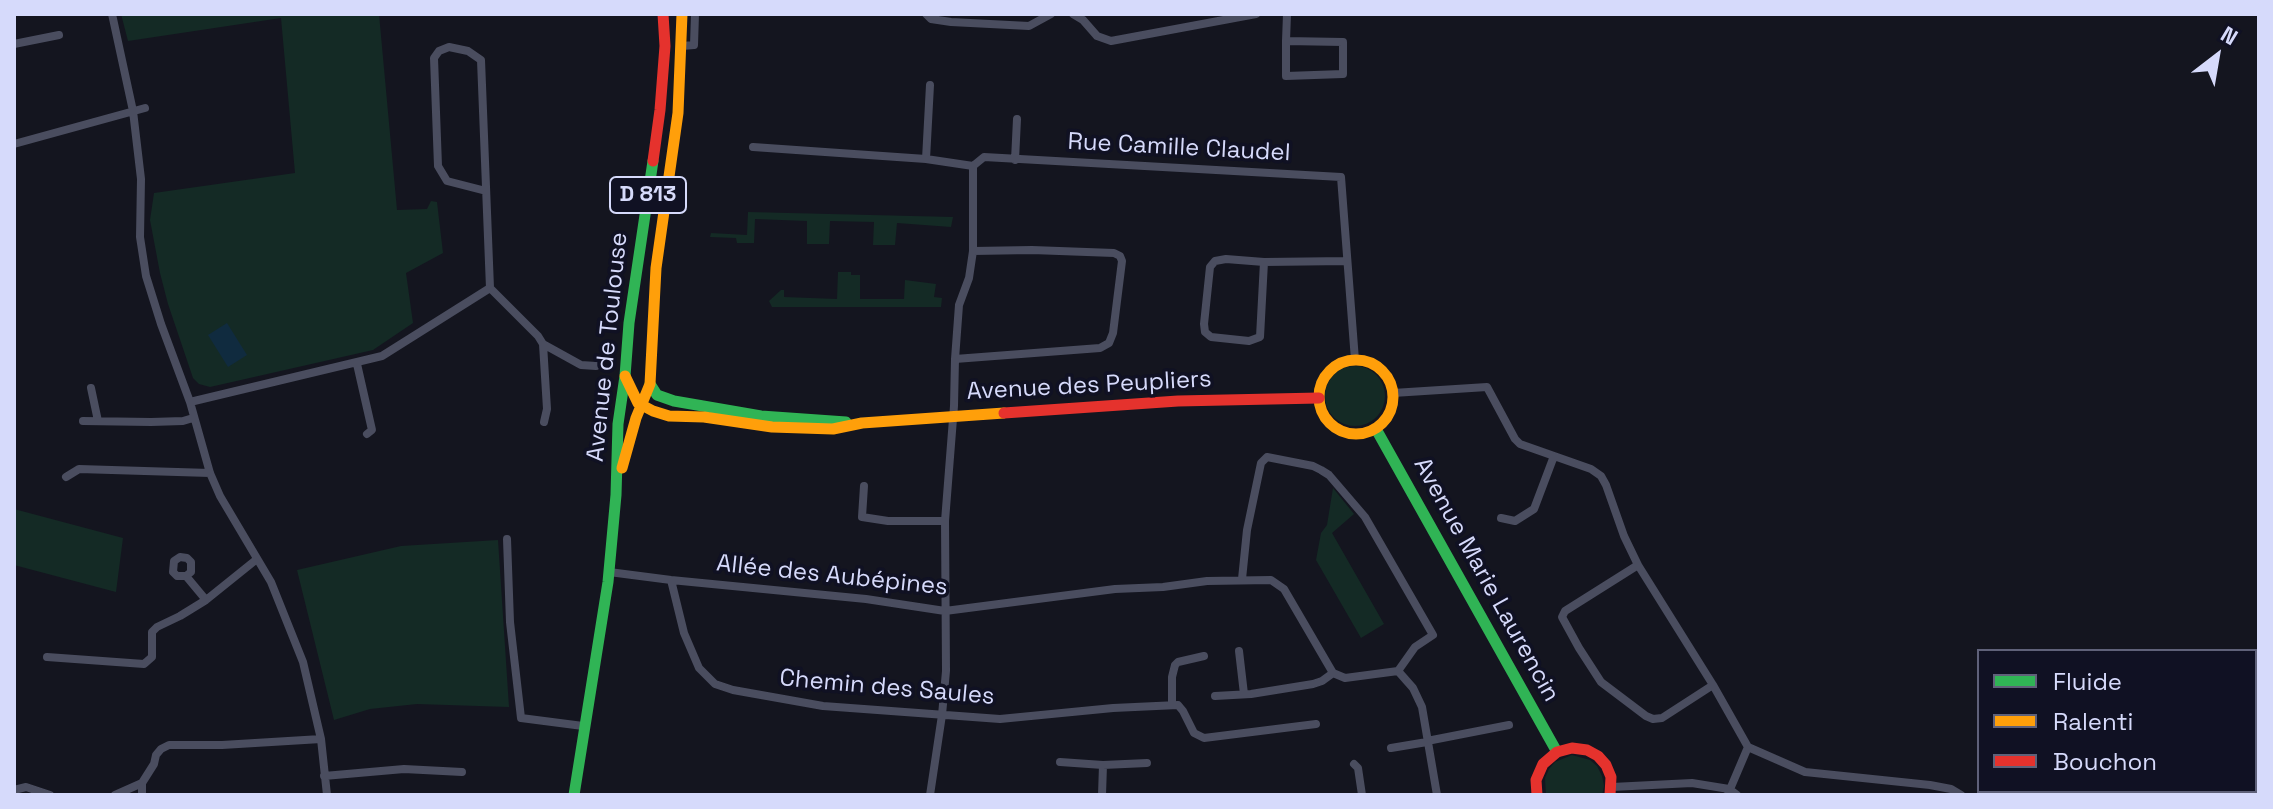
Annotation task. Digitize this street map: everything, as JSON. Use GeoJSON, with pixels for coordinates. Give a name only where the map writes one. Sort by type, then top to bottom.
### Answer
{"type":"FeatureCollection","features":[{"type":"Feature","properties":{"kind":"street"},"geometry":{"type":"LineString","coordinates":[[112,14],[133,111],[141,179],[140,237],[146,276],[190,402],[210,473],[220,496],[271,582],[303,662],[321,739],[327,795]]}},
{"type":"Feature","properties":{"kind":"street","name":"Avenue de Toulouse"},"geometry":{"type":"LineString","coordinates":[[574,795],[609,572],[618,424],[629,323],[661,98],[665,46],[663,14]]}},
{"type":"Feature","properties":{"kind":"street","name":"Avenue de Toulouse"},"geometry":{"type":"LineString","coordinates":[[616,495],[628,441],[646,395],[656,268],[688,46],[682,14]]}},
{"type":"Feature","properties":{"kind":"street"},"geometry":{"type":"LineString","coordinates":[[688,46],[695,14]]}},
{"type":"Feature","properties":{"kind":"street"},"geometry":{"type":"LineString","coordinates":[[926,14],[931,19],[951,22],[1029,26],[1051,14]]}},
{"type":"Feature","properties":{"kind":"street"},"geometry":{"type":"LineString","coordinates":[[1073,14],[1097,36],[1111,41],[1256,14]]}},
{"type":"Feature","properties":{"kind":"street"},"geometry":{"type":"LineString","coordinates":[[1286,41],[1343,42],[1343,74],[1286,76],[1286,41],[1287,14]]}},
{"type":"Feature","properties":{"kind":"street"},"geometry":{"type":"LineString","coordinates":[[14,44],[59,35]]}},
{"type":"Feature","properties":{"kind":"street"},"geometry":{"type":"LineString","coordinates":[[486,191],[447,181],[438,166],[434,58],[439,51],[449,47],[468,51],[481,60],[490,288],[543,344],[547,409],[544,422]]}},
{"type":"Feature","properties":{"kind":"street"},"geometry":{"type":"LineString","coordinates":[[926,159],[930,85]]}},
{"type":"Feature","properties":{"kind":"street"},"geometry":{"type":"LineString","coordinates":[[14,144],[145,108]]}},
{"type":"Feature","properties":{"kind":"street"},"geometry":{"type":"LineString","coordinates":[[1015,160],[1017,119]]}},
{"type":"Feature","properties":{"kind":"street","name":"Rue Camille Claudel"},"geometry":{"type":"LineString","coordinates":[[753,147],[926,159],[973,166],[984,157],[1341,177],[1347,261]]}},
{"type":"Feature","properties":{"kind":"street"},"geometry":{"type":"LineString","coordinates":[[930,795],[946,671],[945,521],[959,305],[969,278],[973,251],[973,166]]}},
{"type":"Feature","properties":{"kind":"street"},"geometry":{"type":"LineString","coordinates":[[955,359],[1100,348],[1109,343],[1113,333],[1122,261],[1120,256],[1114,253],[1032,250],[973,251]]}},
{"type":"Feature","properties":{"kind":"street"},"geometry":{"type":"LineString","coordinates":[[1264,262],[1260,337],[1249,341],[1211,337],[1205,332],[1210,267],[1215,261],[1347,261],[1355,360]]}},
{"type":"Feature","properties":{"kind":"street"},"geometry":{"type":"LineString","coordinates":[[190,402],[382,356],[490,288]]}},
{"type":"Feature","properties":{"kind":"street"},"geometry":{"type":"LineString","coordinates":[[543,344],[581,365],[596,366]]}},
{"type":"Feature","properties":{"kind":"street"},"geometry":{"type":"LineString","coordinates":[[1355,360],[1370,363],[1381,370],[1393,393],[1393,403],[1386,419],[1376,429],[1353,434],[1341,431],[1325,417],[1319,398],[1327,374],[1338,365],[1355,360]]}},
{"type":"Feature","properties":{"kind":"street"},"geometry":{"type":"LineString","coordinates":[[357,364],[372,430],[367,434]]}},
{"type":"Feature","properties":{"kind":"street"},"geometry":{"type":"LineString","coordinates":[[622,404],[646,395],[625,376]]}},
{"type":"Feature","properties":{"kind":"street"},"geometry":{"type":"LineString","coordinates":[[1393,393],[1487,387],[1520,444],[1591,469],[1601,476],[1638,565],[1748,747],[1731,793],[1692,783],[1611,791],[1606,765],[1598,756],[1587,750],[1572,748],[1557,752],[1543,764],[1536,780],[1537,795]]}},
{"type":"Feature","properties":{"kind":"street"},"geometry":{"type":"LineString","coordinates":[[91,388],[98,421]]}},
{"type":"Feature","properties":{"kind":"street","name":"Avenue des Peupliers"},"geometry":{"type":"LineString","coordinates":[[646,395],[653,411],[669,416],[704,417],[772,427],[833,429],[862,423],[1178,401],[1319,398]]}},
{"type":"Feature","properties":{"kind":"street","name":"Avenue des Peupliers"},"geometry":{"type":"LineString","coordinates":[[646,395],[761,416],[862,423]]}},
{"type":"Feature","properties":{"kind":"street"},"geometry":{"type":"LineString","coordinates":[[83,421],[194,422]]}},
{"type":"Feature","properties":{"kind":"street","name":"Avenue Marie Laurencin"},"geometry":{"type":"LineString","coordinates":[[1376,429],[1557,752]]}},
{"type":"Feature","properties":{"kind":"street"},"geometry":{"type":"LineString","coordinates":[[1501,518],[1515,521],[1534,509],[1554,456]]}},
{"type":"Feature","properties":{"kind":"street"},"geometry":{"type":"LineString","coordinates":[[1215,696],[1313,684],[1333,673],[1345,678],[1398,671],[1415,647],[1433,635],[1365,517],[1329,475],[1313,466],[1267,457],[1261,463],[1247,530],[1242,579]]}},
{"type":"Feature","properties":{"kind":"street"},"geometry":{"type":"LineString","coordinates":[[66,477],[79,469],[210,473]]}},
{"type":"Feature","properties":{"kind":"street"},"geometry":{"type":"LineString","coordinates":[[864,486],[862,517],[888,521],[945,521]]}},
{"type":"Feature","properties":{"kind":"street"},"geometry":{"type":"LineString","coordinates":[[507,539],[521,718],[583,726]]}},
{"type":"Feature","properties":{"kind":"street"},"geometry":{"type":"LineString","coordinates":[[47,657],[144,664],[152,657],[152,632],[157,627],[206,600],[257,559]]}},
{"type":"Feature","properties":{"kind":"street"},"geometry":{"type":"LineString","coordinates":[[1638,565],[1565,611],[1562,617],[1579,648],[1601,682],[1653,719],[1662,718],[1713,685]]}},
{"type":"Feature","properties":{"kind":"street","name":"Allée des Aubépines"},"geometry":{"type":"LineString","coordinates":[[609,572],[866,599],[945,611],[1115,589],[1242,579],[1271,580],[1284,589],[1333,673]]}},
{"type":"Feature","properties":{"kind":"street"},"geometry":{"type":"LineString","coordinates":[[186,576],[206,600]]}},
{"type":"Feature","properties":{"kind":"street","name":"Chemin des Saules"},"geometry":{"type":"LineString","coordinates":[[671,580],[691,651],[699,668],[715,684],[747,693],[823,706],[1000,719],[1172,705]]}},
{"type":"Feature","properties":{"kind":"street"},"geometry":{"type":"LineString","coordinates":[[1239,651],[1244,694]]}},
{"type":"Feature","properties":{"kind":"street"},"geometry":{"type":"LineString","coordinates":[[1204,656],[1178,662],[1172,677],[1172,705],[1178,705],[1183,711],[1194,733],[1204,738],[1316,724]]}},
{"type":"Feature","properties":{"kind":"street"},"geometry":{"type":"LineString","coordinates":[[1398,671],[1413,688],[1422,707],[1437,795]]}},
{"type":"Feature","properties":{"kind":"street"},"geometry":{"type":"LineString","coordinates":[[1391,748],[1509,725]]}},
{"type":"Feature","properties":{"kind":"street"},"geometry":{"type":"LineString","coordinates":[[142,795],[142,783],[156,755],[169,745],[321,739]]}},
{"type":"Feature","properties":{"kind":"street"},"geometry":{"type":"LineString","coordinates":[[1748,747],[1805,772],[1930,785],[1951,789],[1961,795]]}},
{"type":"Feature","properties":{"kind":"street"},"geometry":{"type":"LineString","coordinates":[[1060,762],[1103,765],[1147,763]]}},
{"type":"Feature","properties":{"kind":"street"},"geometry":{"type":"LineString","coordinates":[[1354,764],[1358,768],[1362,795]]}},
{"type":"Feature","properties":{"kind":"street"},"geometry":{"type":"LineString","coordinates":[[1102,795],[1103,765]]}},
{"type":"Feature","properties":{"kind":"street"},"geometry":{"type":"LineString","coordinates":[[324,776],[404,769],[462,772]]}},
{"type":"Feature","properties":{"kind":"street"},"geometry":{"type":"LineString","coordinates":[[115,795],[142,783]]}},
{"type":"Feature","properties":{"kind":"street"},"geometry":{"type":"LineString","coordinates":[[14,790],[26,787],[50,795]]}},
{"type":"Feature","properties":{"kind":"street"},"geometry":{"type":"LineString","coordinates":[[2171,795],[2217,795]]}},
{"type":"Feature","properties":{"kind":"green space"},"geometry":{"type":"Polygon","coordinates":[[[121,14],[379,14],[397,210],[427,209],[431,201],[437,202],[443,253],[406,273],[413,323],[373,350],[210,387],[199,384],[193,378],[160,273],[150,220],[154,193],[295,173],[281,18],[128,41],[121,14]]]}},
{"type":"Feature","properties":{"kind":"green space"},"geometry":{"type":"Polygon","coordinates":[[[748,212],[953,217],[951,227],[897,223],[895,245],[873,245],[874,222],[830,221],[829,244],[807,244],[807,221],[755,219],[754,243],[737,243],[736,238],[710,237],[711,233],[747,235],[748,212]]]}},
{"type":"Feature","properties":{"kind":"green space"},"geometry":{"type":"Polygon","coordinates":[[[838,272],[860,275],[860,299],[904,299],[905,280],[936,284],[934,297],[942,298],[941,307],[772,307],[769,301],[781,290],[784,290],[784,297],[837,299],[838,272]]]}},
{"type":"Feature","properties":{"kind":"green space"},"geometry":{"type":"Polygon","coordinates":[[[1355,366],[1376,375],[1385,396],[1376,417],[1355,426],[1334,417],[1325,396],[1334,375],[1355,366]]]}},
{"type":"Feature","properties":{"kind":"green space"},"geometry":{"type":"Polygon","coordinates":[[[1333,488],[1354,514],[1332,533],[1384,624],[1361,638],[1316,560],[1321,533],[1327,525],[1333,488]]]}},
{"type":"Feature","properties":{"kind":"green space"},"geometry":{"type":"Polygon","coordinates":[[[14,509],[123,538],[116,592],[14,565],[14,509]]]}},
{"type":"Feature","properties":{"kind":"green space"},"geometry":{"type":"Polygon","coordinates":[[[498,540],[509,707],[417,704],[370,709],[334,720],[297,570],[401,546],[498,540]]]}},
{"type":"Feature","properties":{"kind":"green space"},"geometry":{"type":"Polygon","coordinates":[[[1572,755],[1590,760],[1597,766],[1604,786],[1602,795],[1546,795],[1545,778],[1549,769],[1555,762],[1572,755]]]}},
{"type":"Feature","properties":{"kind":"water"},"geometry":{"type":"Polygon","coordinates":[[[227,323],[247,355],[228,367],[208,335],[227,323]]]}},
{"type":"Feature","properties":{"kind":"traffic: fast"},"geometry":{"type":"LineString","coordinates":[[574,795],[608,582],[616,495],[618,424],[629,323],[653,161]]}},
{"type":"Feature","properties":{"kind":"traffic: fast"},"geometry":{"type":"LineString","coordinates":[[650,384],[657,395],[674,401],[761,416],[846,422]]}},
{"type":"Feature","properties":{"kind":"traffic: fast"},"geometry":{"type":"LineString","coordinates":[[1376,429],[1557,752]]}},
{"type":"Feature","properties":{"kind":"traffic: slow"},"geometry":{"type":"LineString","coordinates":[[622,468],[636,418],[650,384],[656,268],[678,113],[682,14]]}},
{"type":"Feature","properties":{"kind":"traffic: slow"},"geometry":{"type":"LineString","coordinates":[[1356,360],[1370,363],[1382,371],[1390,383],[1393,397],[1390,411],[1382,423],[1370,431],[1356,434],[1342,431],[1330,423],[1322,411],[1319,397],[1322,383],[1330,371],[1342,363],[1356,360]]}},
{"type":"Feature","properties":{"kind":"traffic: slow"},"geometry":{"type":"LineString","coordinates":[[625,376],[638,403],[653,411],[669,416],[704,417],[772,427],[833,429],[862,423],[1004,413]]}},
{"type":"Feature","properties":{"kind":"traffic: jam"},"geometry":{"type":"LineString","coordinates":[[653,161],[665,46],[663,14]]}},
{"type":"Feature","properties":{"kind":"traffic: jam"},"geometry":{"type":"LineString","coordinates":[[1004,413],[1178,401],[1319,398]]}},
{"type":"Feature","properties":{"kind":"traffic: jam"},"geometry":{"type":"LineString","coordinates":[[1537,795],[1536,780],[1543,764],[1557,752],[1572,748],[1587,750],[1606,765],[1611,777],[1610,795]]}}]}
